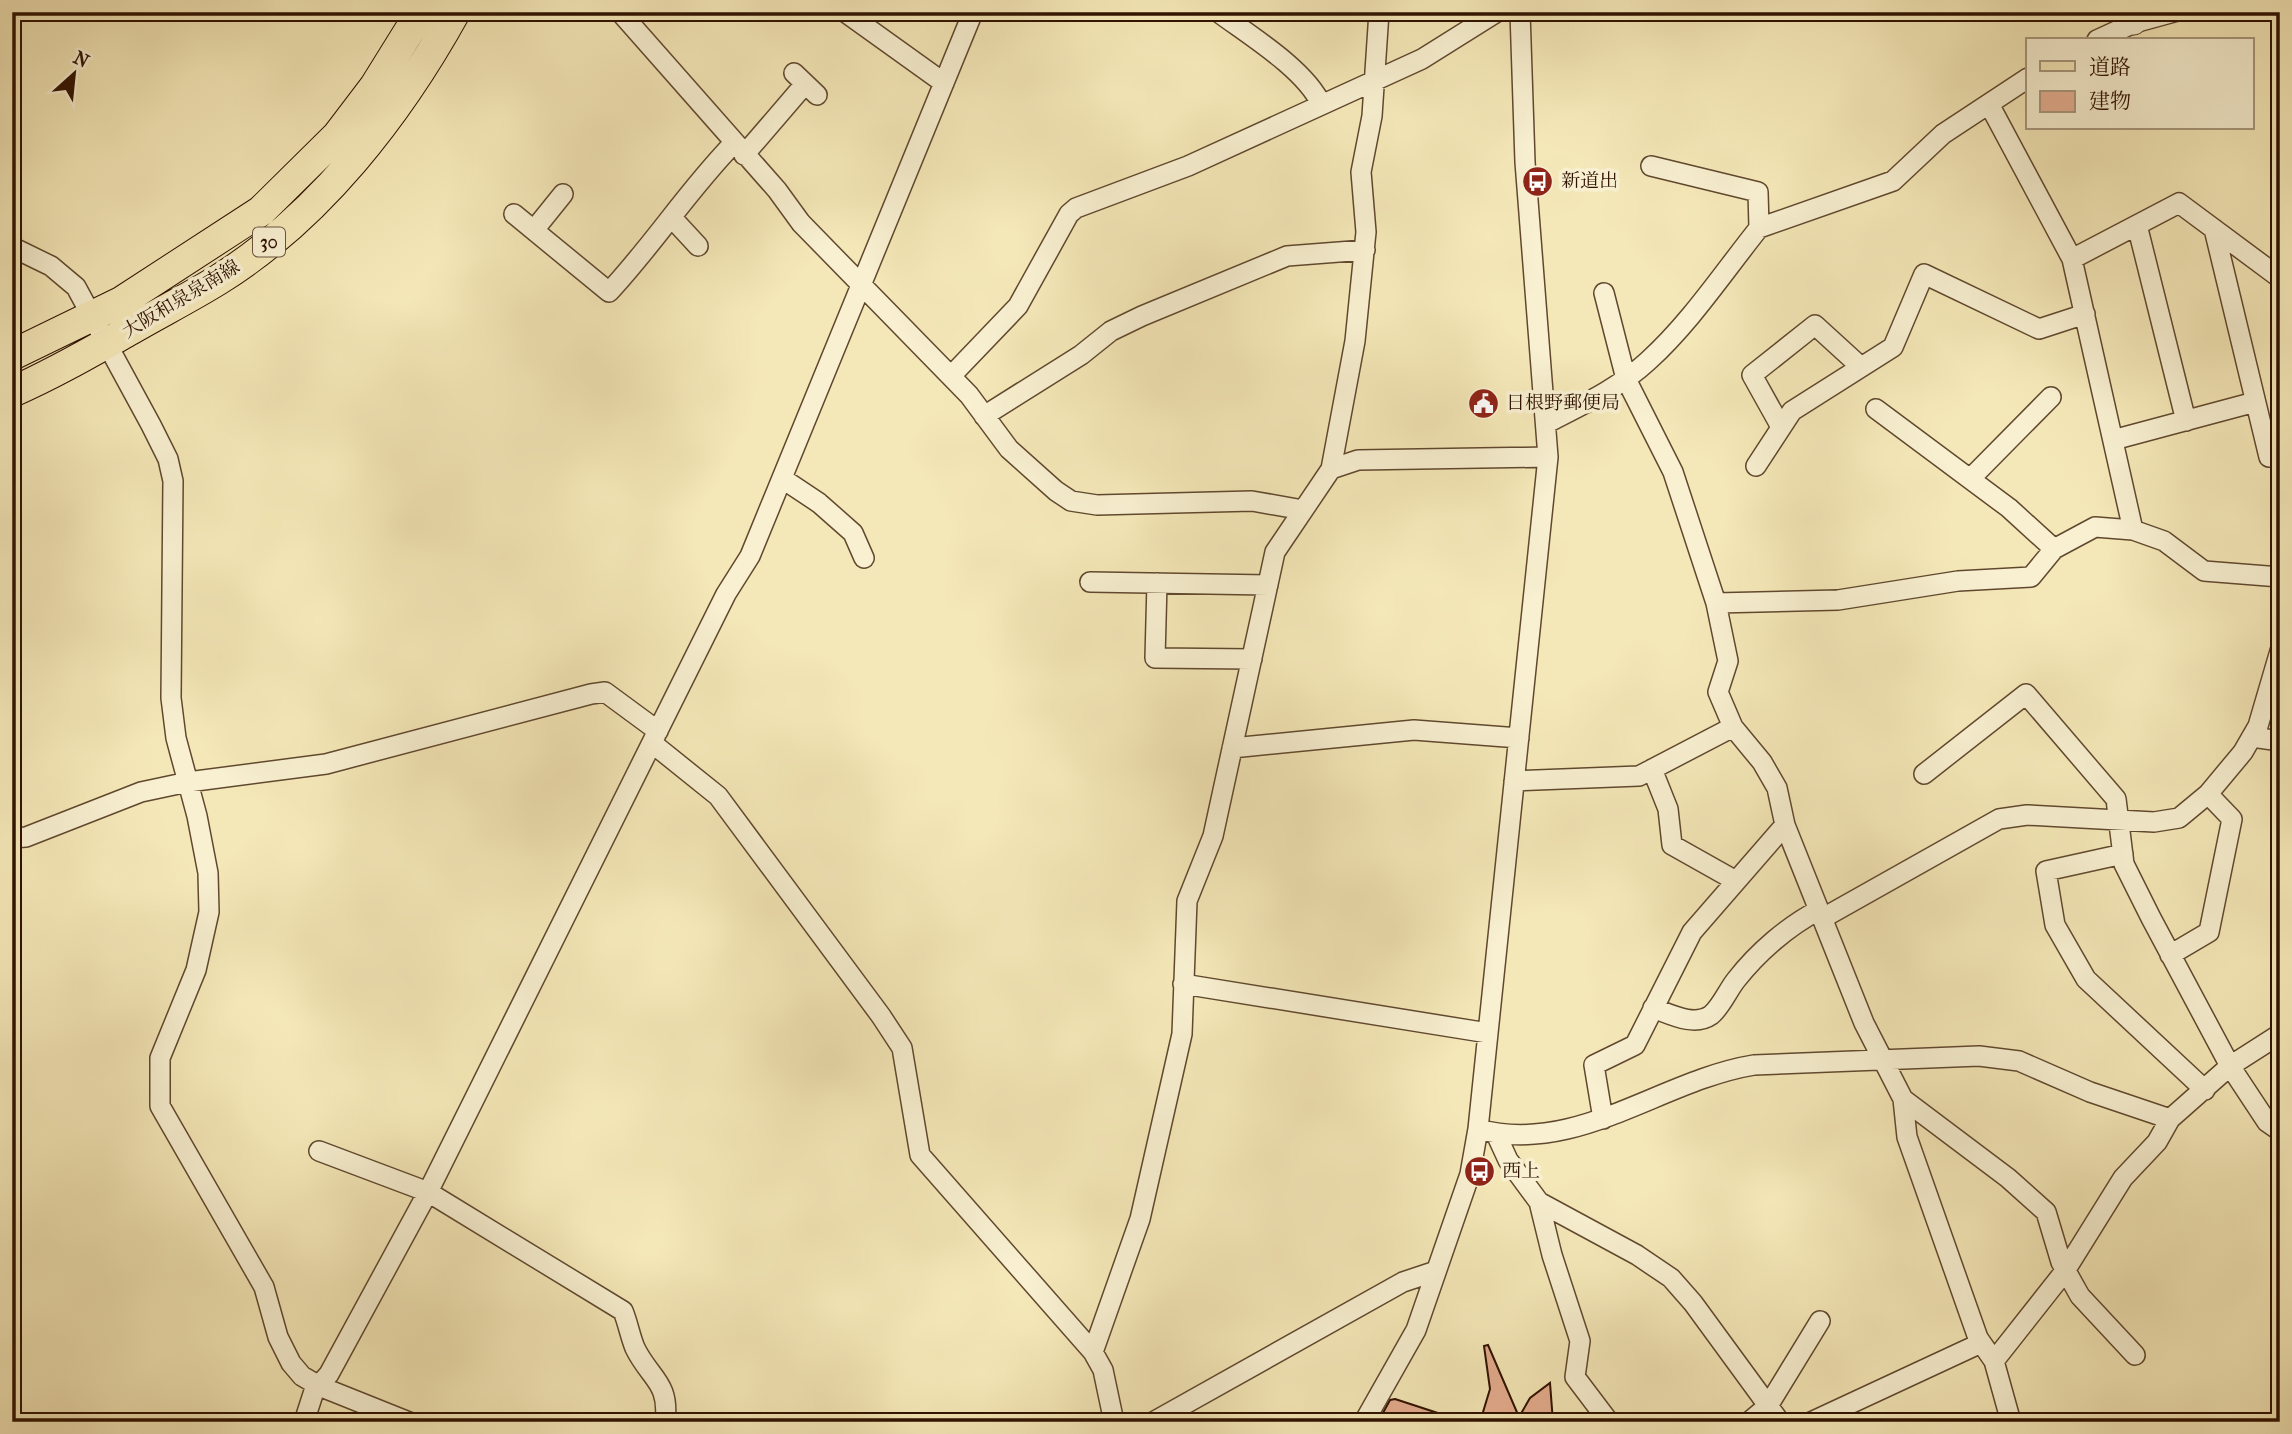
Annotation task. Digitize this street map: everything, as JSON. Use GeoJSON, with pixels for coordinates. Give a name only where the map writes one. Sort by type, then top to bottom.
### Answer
{"type":"FeatureCollection","features":[{"type":"Feature","properties":{"kind":"main road","name":"大阪和泉泉南線"},"geometry":{"type":"LineString","coordinates":[[12,355],[95,316],[218,241],[261,211],[338,136],[375,86],[421,12]]}},
{"type":"Feature","properties":{"kind":"main road","name":"大阪和泉泉南線"},"geometry":{"type":"LineString","coordinates":[[12,392],[56,372],[219,279],[273,240],[317,198],[393,111],[455,12]]}},
{"type":"Feature","properties":{"kind":"street"},"geometry":{"type":"LineString","coordinates":[[620,12],[777,190],[801,223],[951,376],[1028,468],[1071,501],[1097,505],[1252,501],[1303,510]]}},
{"type":"Feature","properties":{"kind":"street"},"geometry":{"type":"LineString","coordinates":[[845,12],[944,83]]}},
{"type":"Feature","properties":{"kind":"street"},"geometry":{"type":"LineString","coordinates":[[304,1422],[319,1386],[329,1374],[428,1192],[726,594],[750,556],[972,12]]}},
{"type":"Feature","properties":{"kind":"street"},"geometry":{"type":"LineString","coordinates":[[1218,12],[1277,57],[1316,93],[1321,104]]}},
{"type":"Feature","properties":{"kind":"street"},"geometry":{"type":"LineString","coordinates":[[1093,1352],[1140,1219],[1182,1034],[1187,901],[1213,836],[1275,552],[1331,470],[1355,341],[1365,250],[1361,172],[1372,116],[1379,12]]}},
{"type":"Feature","properties":{"kind":"street"},"geometry":{"type":"LineString","coordinates":[[951,376],[1018,306],[1069,214],[1076,208],[1188,166],[1422,59],[1497,12]]}},
{"type":"Feature","properties":{"kind":"street"},"geometry":{"type":"LineString","coordinates":[[1364,1422],[1416,1330],[1433,1272],[1487,1132],[1488,1033],[1548,457],[1525,162],[1520,12]]}},
{"type":"Feature","properties":{"kind":"street"},"geometry":{"type":"LineString","coordinates":[[2100,38],[2131,18],[2174,12]]}},
{"type":"Feature","properties":{"kind":"street"},"geometry":{"type":"LineString","coordinates":[[1547,423],[1626,379],[1678,331],[1759,228],[1893,181],[1943,134],[2026,79]]}},
{"type":"Feature","properties":{"kind":"street"},"geometry":{"type":"LineString","coordinates":[[514,214],[609,292],[673,219],[708,171],[739,149],[805,84]]}},
{"type":"Feature","properties":{"kind":"street"},"geometry":{"type":"LineString","coordinates":[[1989,104],[2072,259],[2133,530]]}},
{"type":"Feature","properties":{"kind":"street"},"geometry":{"type":"LineString","coordinates":[[1651,166],[1758,192],[1759,228]]}},
{"type":"Feature","properties":{"kind":"street"},"geometry":{"type":"LineString","coordinates":[[534,230],[563,194]]}},
{"type":"Feature","properties":{"kind":"street"},"geometry":{"type":"LineString","coordinates":[[2072,259],[2179,203],[2280,278]]}},
{"type":"Feature","properties":{"kind":"street"},"geometry":{"type":"LineString","coordinates":[[673,219],[698,246]]}},
{"type":"Feature","properties":{"kind":"street"},"geometry":{"type":"LineString","coordinates":[[2137,225],[2186,421]]}},
{"type":"Feature","properties":{"kind":"street"},"geometry":{"type":"LineString","coordinates":[[2214,229],[2269,457],[2280,453]]}},
{"type":"Feature","properties":{"kind":"street"},"geometry":{"type":"LineString","coordinates":[[12,247],[66,275],[95,316],[168,459],[173,481],[172,698],[176,738],[208,873],[209,912],[196,970],[160,1058],[160,1106],[264,1287],[278,1337],[291,1363],[302,1376],[319,1386],[410,1422]]}},
{"type":"Feature","properties":{"kind":"street"},"geometry":{"type":"LineString","coordinates":[[984,416],[1081,355],[1111,331],[1142,316],[1287,256],[1365,250]]}},
{"type":"Feature","properties":{"kind":"street"},"geometry":{"type":"LineString","coordinates":[[1756,466],[1793,411],[1893,347],[1924,274],[2039,329],[2085,314]]}},
{"type":"Feature","properties":{"kind":"street"},"geometry":{"type":"LineString","coordinates":[[1604,293],[1626,379],[1673,472],[1716,603],[1728,661],[1718,692],[1733,727],[1762,762],[1777,788],[1785,825],[1864,1023],[1886,1061],[1903,1099],[1907,1137],[1981,1343],[1994,1361],[2011,1422]]}},
{"type":"Feature","properties":{"kind":"street"},"geometry":{"type":"LineString","coordinates":[[1781,427],[1752,375],[1815,325],[1861,367]]}},
{"type":"Feature","properties":{"kind":"street"},"geometry":{"type":"LineString","coordinates":[[1970,479],[2051,397]]}},
{"type":"Feature","properties":{"kind":"street"},"geometry":{"type":"LineString","coordinates":[[2113,440],[2255,402]]}},
{"type":"Feature","properties":{"kind":"street"},"geometry":{"type":"LineString","coordinates":[[1876,409],[2009,508],[2054,549]]}},
{"type":"Feature","properties":{"kind":"street"},"geometry":{"type":"LineString","coordinates":[[1331,470],[1358,460],[1548,457]]}},
{"type":"Feature","properties":{"kind":"street"},"geometry":{"type":"LineString","coordinates":[[783,479],[818,503],[853,533],[864,558]]}},
{"type":"Feature","properties":{"kind":"street"},"geometry":{"type":"LineString","coordinates":[[1716,603],[1838,600],[1958,581],[2031,577],[2054,549],[2095,527],[2133,530],[2164,541],[2204,571],[2280,577]]}},
{"type":"Feature","properties":{"kind":"street"},"geometry":{"type":"LineString","coordinates":[[1090,582],[1268,585]]}},
{"type":"Feature","properties":{"kind":"street"},"geometry":{"type":"LineString","coordinates":[[1157,583],[1155,658],[1252,659]]}},
{"type":"Feature","properties":{"kind":"street"},"geometry":{"type":"LineString","coordinates":[[1654,1007],[1683,1019],[1698,1020],[1711,1015],[1737,979],[1764,950],[1821,914],[1999,819],[2027,815],[2154,822],[2179,818],[2208,794],[2244,752],[2252,737],[2280,651]]}},
{"type":"Feature","properties":{"kind":"street"},"geometry":{"type":"LineString","coordinates":[[12,838],[26,837],[142,792],[188,782],[326,764],[605,692],[718,796],[881,1016],[902,1048],[920,1154],[1093,1352],[1102,1370],[1114,1422]]}},
{"type":"Feature","properties":{"kind":"street"},"geometry":{"type":"LineString","coordinates":[[1924,774],[2026,694],[2116,799],[2124,864],[2230,1066],[2267,1122],[2280,1131]]}},
{"type":"Feature","properties":{"kind":"street"},"geometry":{"type":"LineString","coordinates":[[1514,781],[1639,776],[1733,727]]}},
{"type":"Feature","properties":{"kind":"street"},"geometry":{"type":"LineString","coordinates":[[1232,748],[1414,730],[1519,738]]}},
{"type":"Feature","properties":{"kind":"street"},"geometry":{"type":"LineString","coordinates":[[2252,737],[2280,741]]}},
{"type":"Feature","properties":{"kind":"street"},"geometry":{"type":"LineString","coordinates":[[1652,769],[1668,809],[1672,845],[1736,881]]}},
{"type":"Feature","properties":{"kind":"street"},"geometry":{"type":"LineString","coordinates":[[2170,955],[2209,932],[2232,819],[2208,794]]}},
{"type":"Feature","properties":{"kind":"street"},"geometry":{"type":"LineString","coordinates":[[1603,1119],[1594,1065],[1635,1045],[1692,932],[1785,825]]}},
{"type":"Feature","properties":{"kind":"street"},"geometry":{"type":"LineString","coordinates":[[2123,854],[2046,871],[2055,925],[2086,979],[2205,1090]]}},
{"type":"Feature","properties":{"kind":"street"},"geometry":{"type":"LineString","coordinates":[[1184,984],[1488,1033]]}},
{"type":"Feature","properties":{"kind":"street"},"geometry":{"type":"LineString","coordinates":[[1994,1361],[2065,1271],[2123,1178],[2157,1142],[2170,1119],[2230,1066],[2280,1034]]}},
{"type":"Feature","properties":{"kind":"street"},"geometry":{"type":"LineString","coordinates":[[1487,1132],[1585,1126],[1725,1070],[1754,1065],[1979,1056],[2019,1061],[2090,1092],[2170,1119]]}},
{"type":"Feature","properties":{"kind":"street"},"geometry":{"type":"LineString","coordinates":[[1903,1099],[2008,1178],[2046,1212],[2065,1271],[2080,1296],[2135,1355]]}},
{"type":"Feature","properties":{"kind":"street"},"geometry":{"type":"LineString","coordinates":[[1487,1132],[1539,1202],[1552,1255],[1580,1341],[1575,1377],[1609,1422]]}},
{"type":"Feature","properties":{"kind":"street"},"geometry":{"type":"LineString","coordinates":[[319,1151],[428,1192],[623,1311],[635,1347],[665,1392],[665,1422]]}},
{"type":"Feature","properties":{"kind":"street"},"geometry":{"type":"LineString","coordinates":[[1539,1202],[1637,1255],[1671,1278],[1693,1303],[1774,1414]]}},
{"type":"Feature","properties":{"kind":"street"},"geometry":{"type":"LineString","coordinates":[[1153,1422],[1403,1282],[1433,1272]]}},
{"type":"Feature","properties":{"kind":"street"},"geometry":{"type":"LineString","coordinates":[[1749,1422],[1774,1414],[1820,1321]]}},
{"type":"Feature","properties":{"kind":"street"},"geometry":{"type":"LineString","coordinates":[[1811,1422],[1981,1343]]}},
{"type":"Feature","properties":{"kind":"building"},"geometry":{"type":"Polygon","coordinates":[[[1488,1345],[1519,1417],[1530,1398],[1550,1383],[1553,1422],[1480,1422],[1490,1389],[1484,1346],[1488,1345]]]}},
{"type":"Feature","properties":{"kind":"building"},"geometry":{"type":"Polygon","coordinates":[[[1395,1399],[1456,1419],[1455,1422],[1378,1422],[1390,1400],[1395,1399]]]}},
{"type":"Feature","properties":{"kind":"place","name":"新道出"},"geometry":{"type":"Point","coordinates":[1538,181]}},
{"type":"Feature","properties":{"kind":"place","name":"日根野郵便局"},"geometry":{"type":"Point","coordinates":[1483,403]}},
{"type":"Feature","properties":{"kind":"place","name":"西上"},"geometry":{"type":"Point","coordinates":[1479,1171]}}]}
